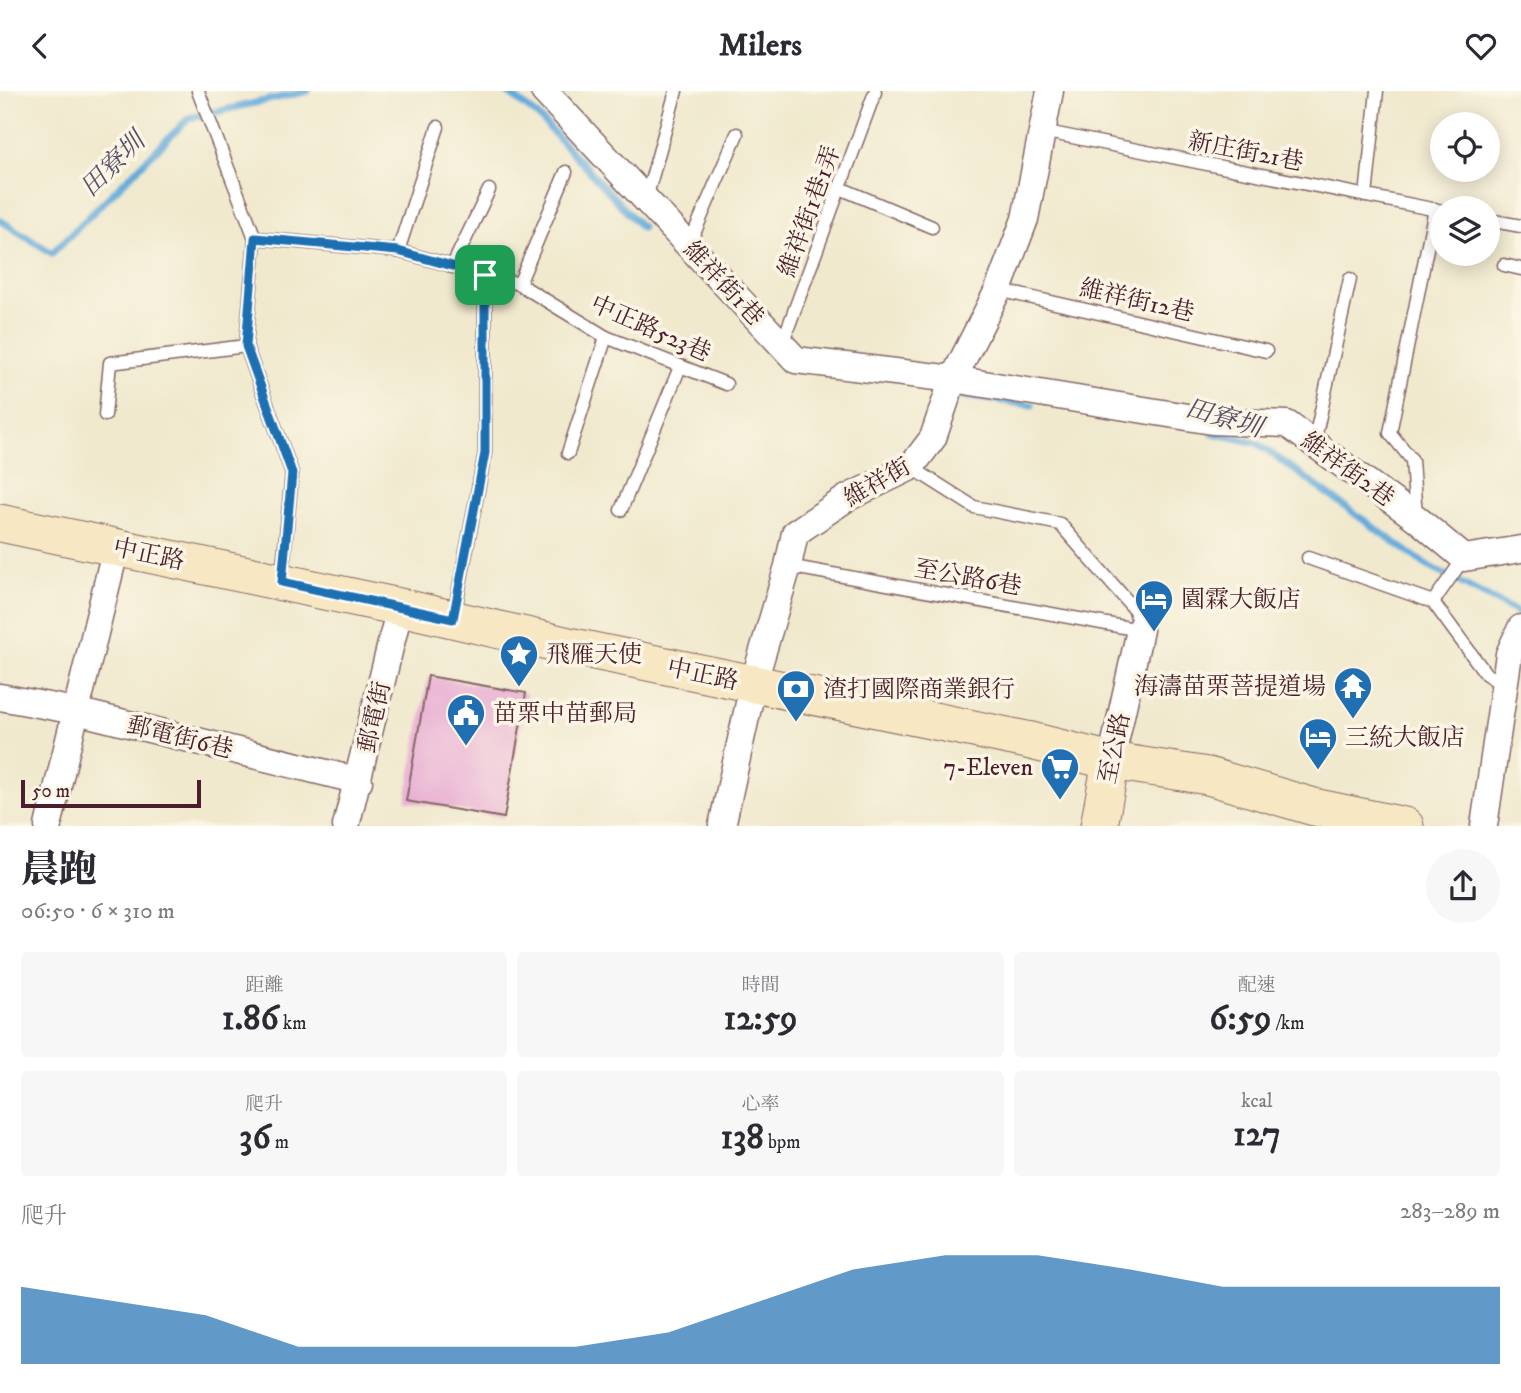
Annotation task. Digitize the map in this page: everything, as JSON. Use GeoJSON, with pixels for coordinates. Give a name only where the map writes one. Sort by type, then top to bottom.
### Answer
{"type":"FeatureCollection","features":[{"type":"Feature","properties":{"kind":"street","name":"維祥街1巷"},"geometry":{"type":"LineString","coordinates":[[544,91],[796,360],[953,379]]}},
{"type":"Feature","properties":{"kind":"street","name":"維祥街"},"geometry":{"type":"LineString","coordinates":[[722,826],[753,685],[795,533],[847,498],[911,467],[933,438],[953,379],[999,290],[1026,219],[1050,91]]}},
{"type":"Feature","properties":{"kind":"street","name":"維祥街2巷"},"geometry":{"type":"LineString","coordinates":[[953,379],[1212,421],[1287,424],[1416,518],[1464,558]]}},
{"type":"Feature","properties":{"kind":"street","name":"中正路"},"geometry":{"type":"LineString","coordinates":[[0,523],[753,685],[1027,740],[1111,761],[1208,776],[1314,807],[1405,826]]}},
{"type":"Feature","properties":{"kind":"street"},"geometry":{"type":"LineString","coordinates":[[48,826],[116,547]]}},
{"type":"Feature","properties":{"kind":"street"},"geometry":{"type":"LineString","coordinates":[[1464,558],[1521,549]]}},
{"type":"Feature","properties":{"kind":"street","name":"郵電街"},"geometry":{"type":"LineString","coordinates":[[346,826],[400,607]]}},
{"type":"Feature","properties":{"kind":"street"},"geometry":{"type":"LineString","coordinates":[[1484,826],[1503,685],[1509,655],[1521,628]]}},
{"type":"Feature","properties":{"kind":"street","name":"至公路"},"geometry":{"type":"LineString","coordinates":[[1099,826],[1140,630]]}},
{"type":"Feature","properties":{"kind":"street","name":"郵電街6巷"},"geometry":{"type":"LineString","coordinates":[[0,697],[76,711],[359,781]]}},
{"type":"Feature","properties":{"kind":"lane"},"geometry":{"type":"LineString","coordinates":[[646,199],[676,91]]}},
{"type":"Feature","properties":{"kind":"lane"},"geometry":{"type":"LineString","coordinates":[[1366,196],[1377,91]]}},
{"type":"Feature","properties":{"kind":"lane","name":"維祥街1巷1弄"},"geometry":{"type":"LineString","coordinates":[[782,345],[875,92]]}},
{"type":"Feature","properties":{"kind":"lane"},"geometry":{"type":"LineString","coordinates":[[200,96],[255,238],[246,346],[292,473],[282,582]]}},
{"type":"Feature","properties":{"kind":"lane"},"geometry":{"type":"LineString","coordinates":[[398,251],[438,127]]}},
{"type":"Feature","properties":{"kind":"lane","name":"新庄街21巷"},"geometry":{"type":"LineString","coordinates":[[1042,131],[1430,208]]}},
{"type":"Feature","properties":{"kind":"lane"},"geometry":{"type":"LineString","coordinates":[[689,246],[737,134]]}},
{"type":"Feature","properties":{"kind":"lane"},"geometry":{"type":"LineString","coordinates":[[519,284],[566,172]]}},
{"type":"Feature","properties":{"kind":"lane"},"geometry":{"type":"LineString","coordinates":[[840,187],[932,227]]}},
{"type":"Feature","properties":{"kind":"lane"},"geometry":{"type":"LineString","coordinates":[[452,267],[489,190]]}},
{"type":"Feature","properties":{"kind":"lane"},"geometry":{"type":"LineString","coordinates":[[1500,222],[1521,226]]}},
{"type":"Feature","properties":{"kind":"lane","name":"中正路523巷"},"geometry":{"type":"LineString","coordinates":[[255,238],[398,251],[519,284],[606,337],[726,384]]}},
{"type":"Feature","properties":{"kind":"lane"},"geometry":{"type":"LineString","coordinates":[[1416,518],[1412,460],[1390,433],[1430,247]]}},
{"type":"Feature","properties":{"kind":"lane"},"geometry":{"type":"LineString","coordinates":[[1504,265],[1521,269]]}},
{"type":"Feature","properties":{"kind":"lane"},"geometry":{"type":"LineString","coordinates":[[453,619],[485,453],[485,275]]}},
{"type":"Feature","properties":{"kind":"lane"},"geometry":{"type":"LineString","coordinates":[[1314,443],[1350,279]]}},
{"type":"Feature","properties":{"kind":"lane","name":"維祥街12巷"},"geometry":{"type":"LineString","coordinates":[[999,290],[1266,351]]}},
{"type":"Feature","properties":{"kind":"lane"},"geometry":{"type":"LineString","coordinates":[[568,453],[606,337]]}},
{"type":"Feature","properties":{"kind":"lane"},"geometry":{"type":"LineString","coordinates":[[105,415],[110,363],[246,346]]}},
{"type":"Feature","properties":{"kind":"lane"},"geometry":{"type":"LineString","coordinates":[[621,510],[680,367]]}},
{"type":"Feature","properties":{"kind":"lane"},"geometry":{"type":"LineString","coordinates":[[911,467],[974,507],[1060,524],[1135,610],[1140,630]]}},
{"type":"Feature","properties":{"kind":"lane"},"geometry":{"type":"LineString","coordinates":[[1308,558],[1433,602],[1486,674],[1503,685]]}},
{"type":"Feature","properties":{"kind":"lane"},"geometry":{"type":"LineString","coordinates":[[1433,602],[1464,558]]}},
{"type":"Feature","properties":{"kind":"lane","name":"至公路6巷"},"geometry":{"type":"LineString","coordinates":[[788,566],[1140,630]]}},
{"type":"Feature","properties":{"kind":"building","name":"苗栗中苗郵局"},"geometry":{"type":"Polygon","coordinates":[[[428,676],[526,693],[504,818],[406,801],[428,676]]]}},
{"type":"Feature","properties":{"kind":"waterway","name":"田寮圳"},"geometry":{"type":"LineString","coordinates":[[0,220],[52,253],[189,118],[308,91]]}},
{"type":"Feature","properties":{"kind":"waterway","name":"田寮圳"},"geometry":{"type":"LineString","coordinates":[[506,91],[538,116],[642,228]]}},
{"type":"Feature","properties":{"kind":"waterway","name":"田寮圳"},"geometry":{"type":"LineString","coordinates":[[954,395],[1032,405]]}},
{"type":"Feature","properties":{"kind":"waterway","name":"田寮圳"},"geometry":{"type":"LineString","coordinates":[[1213,433],[1257,443],[1426,565],[1521,614]]}},
{"type":"Feature","properties":{"kind":"place","name":"園霖大飯店"},"geometry":{"type":"Point","coordinates":[1154,633]}},
{"type":"Feature","properties":{"kind":"place","name":"飛雁天使"},"geometry":{"type":"Point","coordinates":[519,688]}},
{"type":"Feature","properties":{"kind":"place","name":"海濤苗栗菩提道場"},"geometry":{"type":"Point","coordinates":[1353,720]}},
{"type":"Feature","properties":{"kind":"place","name":"渣打國際商業銀行"},"geometry":{"type":"Point","coordinates":[796,723]}},
{"type":"Feature","properties":{"kind":"place","name":"苗栗中苗郵局"},"geometry":{"type":"Point","coordinates":[466,747]}},
{"type":"Feature","properties":{"kind":"place","name":"三統大飯店"},"geometry":{"type":"Point","coordinates":[1318,771]}},
{"type":"Feature","properties":{"kind":"place","name":"7-Eleven"},"geometry":{"type":"Point","coordinates":[1060,801]}},
{"type":"Feature","properties":{"kind":"route"},"geometry":{"type":"LineString","coordinates":[[255,238],[398,251],[485,275],[485,453],[453,619],[282,582],[292,473],[246,346],[255,238]]}}]}
